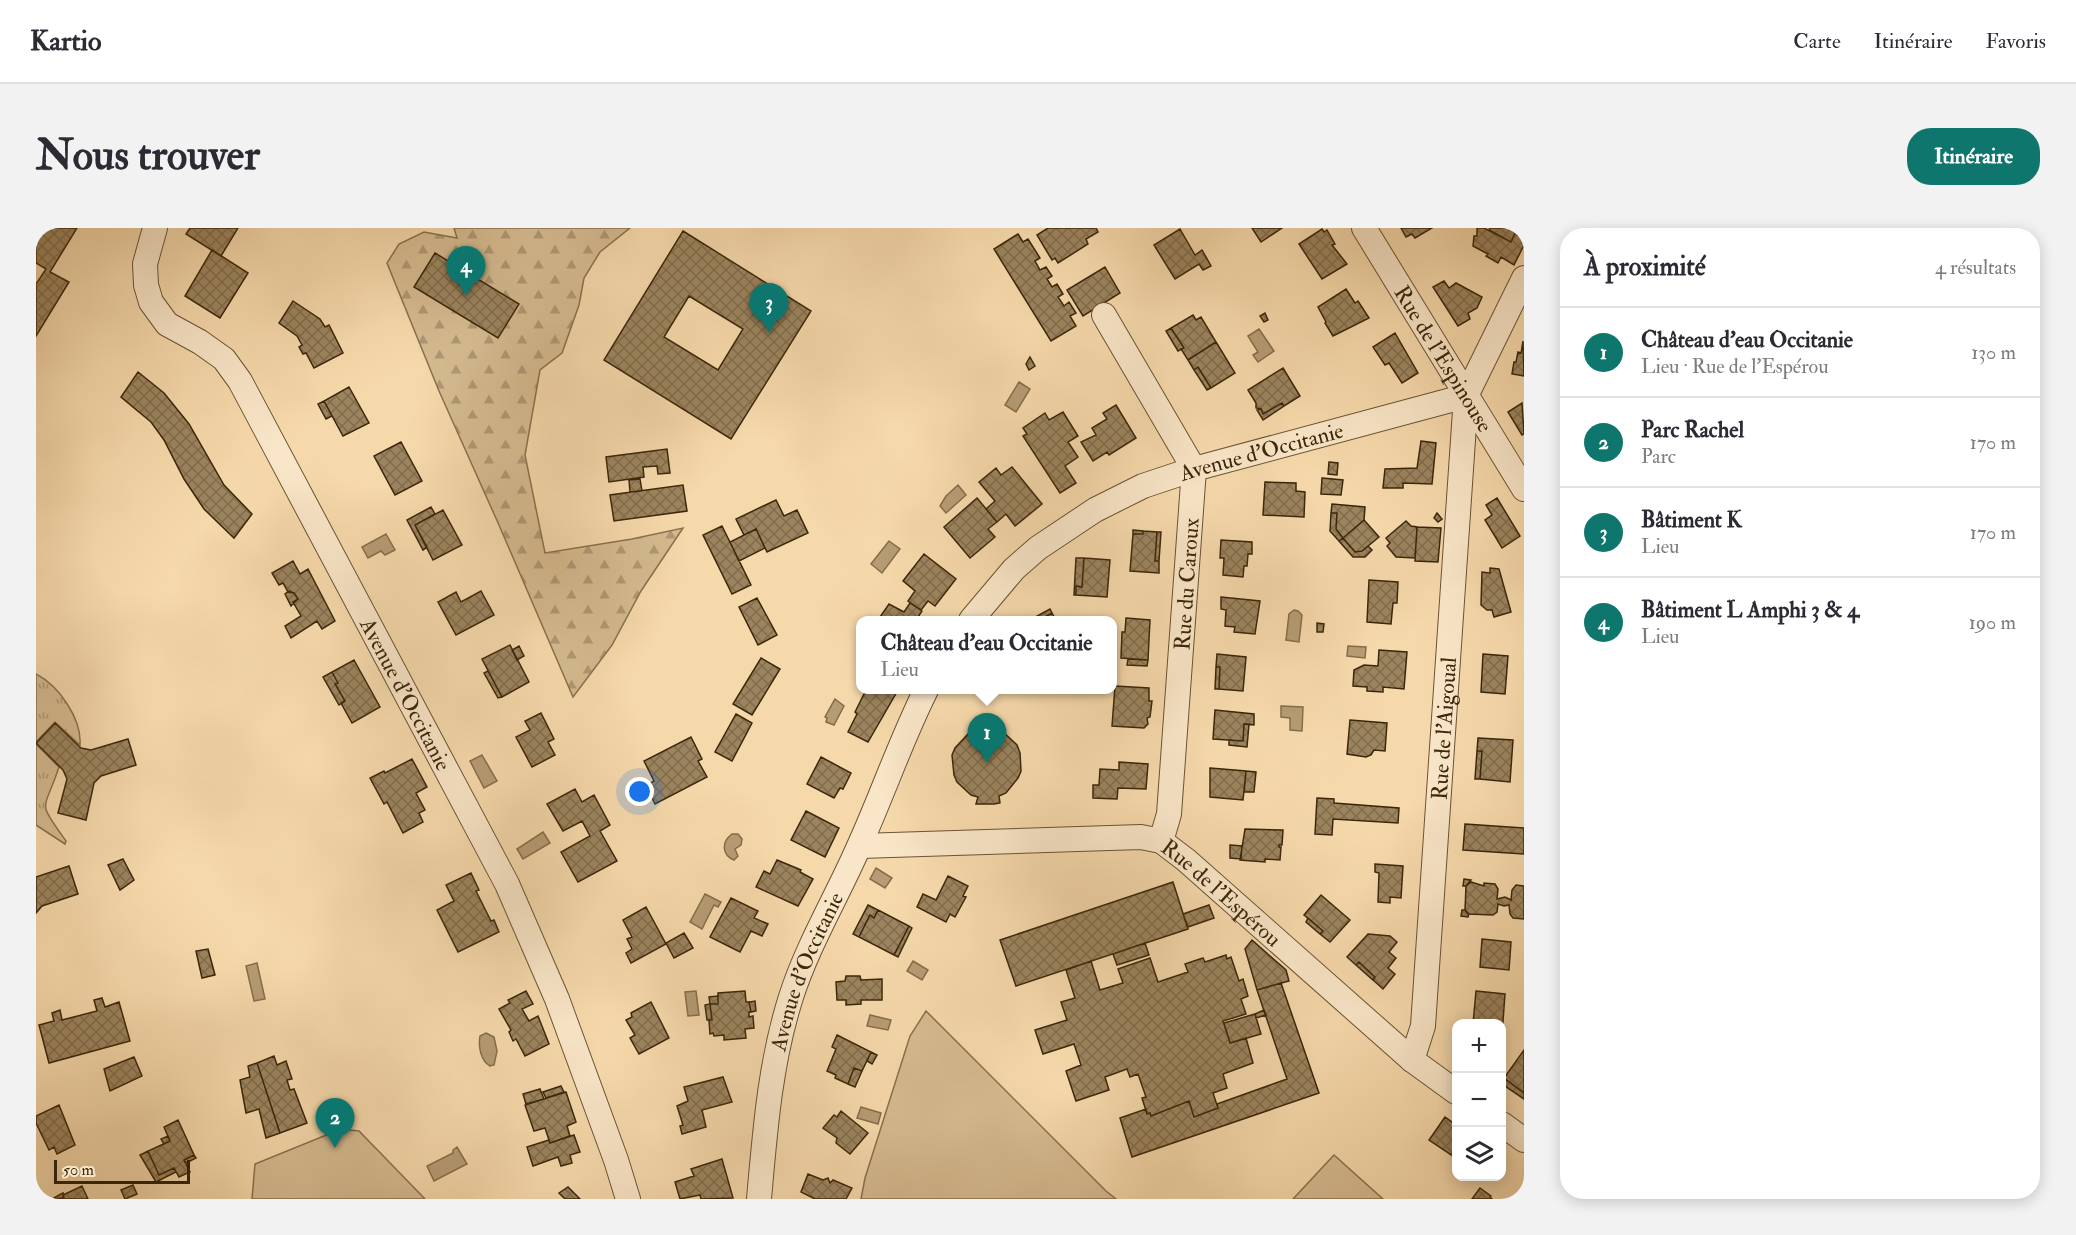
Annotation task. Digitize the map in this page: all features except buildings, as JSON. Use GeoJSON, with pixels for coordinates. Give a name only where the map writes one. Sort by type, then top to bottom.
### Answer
{"type":"FeatureCollection","features":[{"type":"Feature","properties":{"kind":"street","name":"Avenue d'Occitanie"},"geometry":{"type":"LineString","coordinates":[[155,228],[145,264],[146,285],[151,302],[167,324],[200,342],[224,359],[240,381],[507,884],[557,999],[628,1199]]}},
{"type":"Feature","properties":{"kind":"street","name":"Rue de l'Espinouse"},"geometry":{"type":"LineString","coordinates":[[1364,228],[1524,489]]}},
{"type":"Feature","properties":{"kind":"street"},"geometry":{"type":"LineString","coordinates":[[1466,396],[1524,278]]}},
{"type":"Feature","properties":{"kind":"street"},"geometry":{"type":"LineString","coordinates":[[1104,315],[1194,469]]}},
{"type":"Feature","properties":{"kind":"street","name":"Avenue d'Occitanie"},"geometry":{"type":"LineString","coordinates":[[974,616],[1014,568],[1062,530],[1095,510],[1143,486],[1194,469],[1466,396]]}},
{"type":"Feature","properties":{"kind":"street","name":"Rue de l'Aigoual"},"geometry":{"type":"LineString","coordinates":[[1412,1060],[1423,1026],[1466,396]]}},
{"type":"Feature","properties":{"kind":"street","name":"Rue du Caroux"},"geometry":{"type":"LineString","coordinates":[[1161,841],[1170,814],[1194,469]]}},
{"type":"Feature","properties":{"kind":"street","name":"Avenue d'Occitanie"},"geometry":{"type":"LineString","coordinates":[[759,1199],[769,1097],[776,1056],[791,998],[805,961],[860,846],[924,694]]}},
{"type":"Feature","properties":{"kind":"street","name":"Rue de l'Espérou"},"geometry":{"type":"LineString","coordinates":[[860,846],[1141,837],[1161,841],[1186,860],[1412,1060],[1452,1089]]}},
{"type":"Feature","properties":{"kind":"street"},"geometry":{"type":"LineString","coordinates":[[1506,1127],[1524,1140]]}},
{"type":"Feature","properties":{"kind":"green space"},"geometry":{"type":"Polygon","coordinates":[[[454,228],[630,228],[600,252],[584,278],[579,305],[562,353],[540,370],[525,455],[545,553],[683,528],[641,591],[612,645],[573,697],[439,391],[387,263],[399,244],[424,232],[457,238],[454,228]]]}},
{"type":"Feature","properties":{"kind":"green space"},"geometry":{"type":"Polygon","coordinates":[[[36,674],[53,686],[67,704],[77,725],[80,745],[55,722],[36,742],[36,674]]]}},
{"type":"Feature","properties":{"kind":"green space"},"geometry":{"type":"Polygon","coordinates":[[[36,744],[59,767],[46,805],[50,818],[66,841],[65,844],[36,825],[36,744]]]}},
{"type":"Feature","properties":{"kind":"green space"},"geometry":{"type":"Polygon","coordinates":[[[926,1011],[1116,1199],[861,1199],[865,1178],[910,1036],[926,1011]]]}},
{"type":"Feature","properties":{"kind":"green space"},"geometry":{"type":"Polygon","coordinates":[[[341,1129],[359,1131],[425,1199],[252,1199],[255,1164],[341,1129]]]}},
{"type":"Feature","properties":{"kind":"green space"},"geometry":{"type":"Polygon","coordinates":[[[1334,1155],[1383,1199],[1293,1199],[1334,1155]]]}},
{"type":"Feature","properties":{"kind":"shaded area"},"geometry":{"type":"Polygon","coordinates":[[[1259,329],[1274,351],[1258,362],[1253,355],[1258,352],[1248,336],[1259,329]]]}},
{"type":"Feature","properties":{"kind":"shaded area"},"geometry":{"type":"Polygon","coordinates":[[[1019,382],[1030,389],[1016,412],[1005,405],[1019,382]]]}},
{"type":"Feature","properties":{"kind":"shaded area"},"geometry":{"type":"Polygon","coordinates":[[[958,485],[966,495],[946,513],[940,506],[946,496],[958,485]]]}},
{"type":"Feature","properties":{"kind":"shaded area"},"geometry":{"type":"Polygon","coordinates":[[[386,534],[395,550],[385,555],[381,551],[368,558],[362,547],[386,534]]]}},
{"type":"Feature","properties":{"kind":"shaded area"},"geometry":{"type":"Polygon","coordinates":[[[889,541],[900,549],[882,573],[871,564],[889,541]]]}},
{"type":"Feature","properties":{"kind":"shaded area"},"geometry":{"type":"Polygon","coordinates":[[[1294,610],[1302,615],[1299,642],[1286,640],[1289,614],[1294,610]]]}},
{"type":"Feature","properties":{"kind":"shaded area"},"geometry":{"type":"Polygon","coordinates":[[[1348,646],[1366,647],[1365,658],[1347,656],[1348,646]]]}},
{"type":"Feature","properties":{"kind":"shaded area"},"geometry":{"type":"Polygon","coordinates":[[[835,699],[844,706],[834,725],[826,722],[825,717],[835,699]]]}},
{"type":"Feature","properties":{"kind":"shaded area"},"geometry":{"type":"Polygon","coordinates":[[[1281,706],[1303,707],[1302,731],[1290,730],[1290,718],[1281,717],[1281,706]]]}},
{"type":"Feature","properties":{"kind":"shaded area"},"geometry":{"type":"Polygon","coordinates":[[[482,755],[497,781],[484,788],[470,761],[482,755]]]}},
{"type":"Feature","properties":{"kind":"shaded area"},"geometry":{"type":"Polygon","coordinates":[[[543,832],[550,843],[523,859],[517,849],[543,832]]]}},
{"type":"Feature","properties":{"kind":"shaded area"},"geometry":{"type":"Polygon","coordinates":[[[738,834],[742,839],[741,845],[735,849],[738,856],[734,860],[727,855],[724,848],[728,837],[738,834]]]}},
{"type":"Feature","properties":{"kind":"shaded area"},"geometry":{"type":"Polygon","coordinates":[[[876,868],[892,878],[885,888],[870,879],[876,868]]]}},
{"type":"Feature","properties":{"kind":"shaded area"},"geometry":{"type":"Polygon","coordinates":[[[705,894],[721,902],[718,907],[714,905],[702,929],[690,922],[705,894]]]}},
{"type":"Feature","properties":{"kind":"shaded area"},"geometry":{"type":"Polygon","coordinates":[[[913,961],[928,970],[922,980],[907,971],[913,961]]]}},
{"type":"Feature","properties":{"kind":"shaded area"},"geometry":{"type":"Polygon","coordinates":[[[257,963],[265,999],[254,1001],[246,966],[257,963]]]}},
{"type":"Feature","properties":{"kind":"shaded area"},"geometry":{"type":"Polygon","coordinates":[[[696,991],[699,1015],[688,1016],[685,992],[696,991]]]}},
{"type":"Feature","properties":{"kind":"shaded area"},"geometry":{"type":"Polygon","coordinates":[[[870,1015],[891,1020],[888,1030],[867,1026],[870,1015]]]}},
{"type":"Feature","properties":{"kind":"shaded area"},"geometry":{"type":"Polygon","coordinates":[[[486,1033],[494,1037],[497,1051],[494,1065],[490,1066],[484,1061],[479,1045],[480,1036],[486,1033]]]}},
{"type":"Feature","properties":{"kind":"shaded area"},"geometry":{"type":"Polygon","coordinates":[[[861,1107],[881,1113],[878,1124],[857,1118],[861,1107]]]}},
{"type":"Feature","properties":{"kind":"shaded area"},"geometry":{"type":"Polygon","coordinates":[[[457,1147],[467,1164],[434,1181],[427,1166],[453,1153],[457,1147]]]}},
{"type":"Feature","properties":{"kind":"place","name":"Bâtiment L Amphi 3 & 4"},"geometry":{"type":"Point","coordinates":[466,296]}},
{"type":"Feature","properties":{"kind":"place","name":"Bâtiment K"},"geometry":{"type":"Point","coordinates":[769,333]}},
{"type":"Feature","properties":{"kind":"place","name":"Château d'eau Occitanie"},"geometry":{"type":"Point","coordinates":[987,763]}},
{"type":"Feature","properties":{"kind":"place","name":"Parc Rachel"},"geometry":{"type":"Point","coordinates":[335,1148]}}]}
